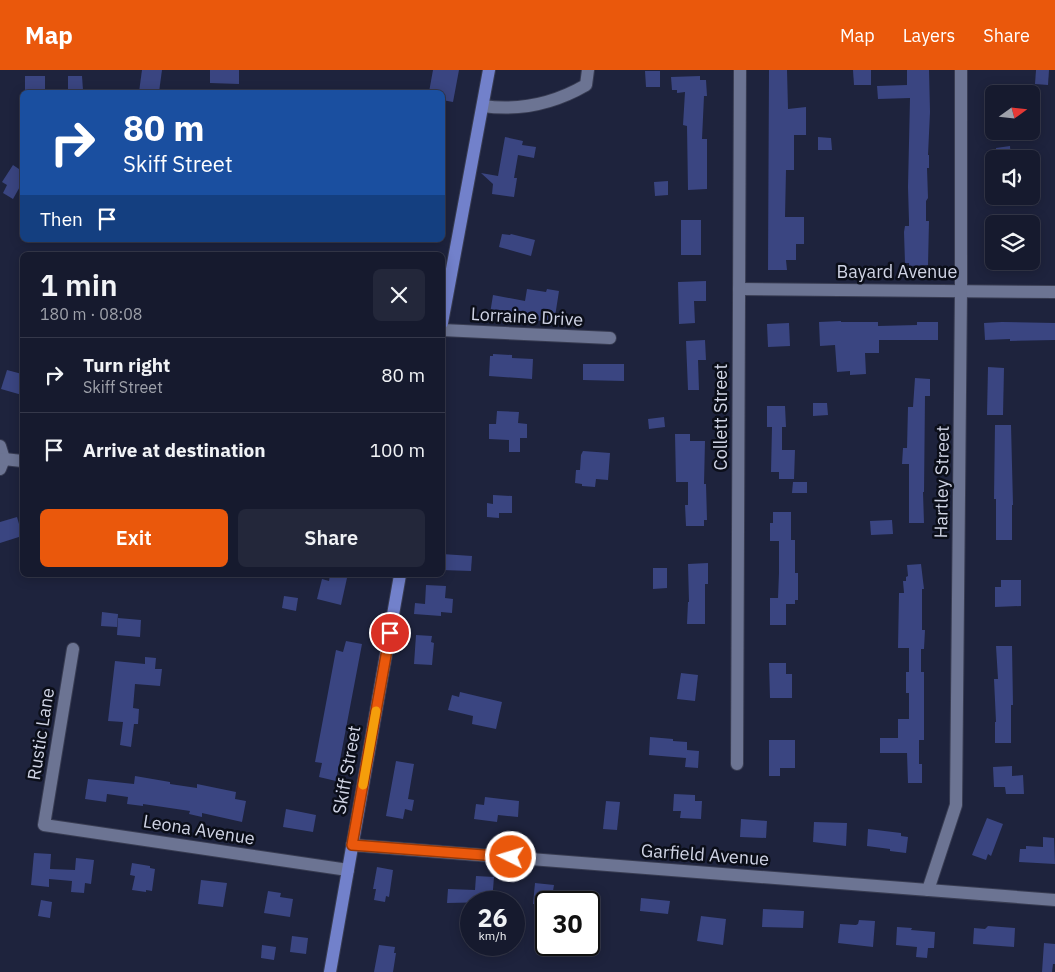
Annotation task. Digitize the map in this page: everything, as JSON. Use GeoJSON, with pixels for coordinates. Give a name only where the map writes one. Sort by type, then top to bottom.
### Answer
{"type":"FeatureCollection","features":[{"type":"Feature","properties":{"kind":"main road"},"geometry":{"type":"LineString","coordinates":[[445,307],[490,70]]}},
{"type":"Feature","properties":{"kind":"main road","name":"Skiff Street"},"geometry":{"type":"LineString","coordinates":[[330,972],[400,577]]}},
{"type":"Feature","properties":{"kind":"street"},"geometry":{"type":"LineString","coordinates":[[483,106],[510,108],[536,105],[567,96],[586,85],[588,70]]}},
{"type":"Feature","properties":{"kind":"street","name":"Collett Street"},"geometry":{"type":"LineString","coordinates":[[736,764],[740,70]]}},
{"type":"Feature","properties":{"kind":"street","name":"Hartley Street"},"geometry":{"type":"LineString","coordinates":[[928,890],[956,805],[961,70]]}},
{"type":"Feature","properties":{"kind":"street","name":"Bayard Avenue"},"geometry":{"type":"LineString","coordinates":[[739,289],[1055,292]]}},
{"type":"Feature","properties":{"kind":"street","name":"Lorraine Drive"},"geometry":{"type":"LineString","coordinates":[[445,330],[610,338]]}},
{"type":"Feature","properties":{"kind":"street"},"geometry":{"type":"LineString","coordinates":[[0,446],[2,464],[20,462]]}},
{"type":"Feature","properties":{"kind":"street","name":"Rustic Lane"},"geometry":{"type":"LineString","coordinates":[[44,825],[73,649]]}},
{"type":"Feature","properties":{"kind":"street","name":"Leona Avenue"},"geometry":{"type":"LineString","coordinates":[[44,825],[348,870]]}},
{"type":"Feature","properties":{"kind":"street","name":"Garfield Avenue"},"geometry":{"type":"LineString","coordinates":[[352,845],[1055,900]]}},
{"type":"Feature","properties":{"kind":"building"},"geometry":{"type":"Polygon","coordinates":[[[142,70],[162,70],[159,90],[139,90],[142,70]]]}},
{"type":"Feature","properties":{"kind":"building"},"geometry":{"type":"Polygon","coordinates":[[[210,70],[239,70],[239,84],[210,83],[210,70]]]}},
{"type":"Feature","properties":{"kind":"building"},"geometry":{"type":"Polygon","coordinates":[[[433,70],[459,70],[453,102],[445,101],[445,90],[429,90],[433,70]]]}},
{"type":"Feature","properties":{"kind":"building"},"geometry":{"type":"Polygon","coordinates":[[[769,70],[787,70],[788,109],[806,107],[806,135],[794,135],[794,170],[786,170],[785,217],[804,217],[804,244],[796,244],[796,260],[786,260],[787,270],[768,270],[769,70]]]}},
{"type":"Feature","properties":{"kind":"building"},"geometry":{"type":"Polygon","coordinates":[[[853,70],[871,70],[871,85],[854,85],[853,70]]]}},
{"type":"Feature","properties":{"kind":"building"},"geometry":{"type":"Polygon","coordinates":[[[907,70],[929,70],[929,168],[927,168],[928,198],[926,201],[926,221],[929,221],[928,265],[909,266],[909,263],[905,263],[904,232],[905,226],[909,226],[910,98],[878,99],[877,86],[907,85],[907,70]]]}},
{"type":"Feature","properties":{"kind":"building"},"geometry":{"type":"Polygon","coordinates":[[[1036,70],[1049,70],[1048,85],[1035,84],[1036,70]]]}},
{"type":"Feature","properties":{"kind":"building"},"geometry":{"type":"Polygon","coordinates":[[[645,71],[660,71],[660,87],[646,87],[645,71]]]}},
{"type":"Feature","properties":{"kind":"building"},"geometry":{"type":"Polygon","coordinates":[[[25,76],[45,76],[45,90],[25,90],[25,76]]]}},
{"type":"Feature","properties":{"kind":"building"},"geometry":{"type":"Polygon","coordinates":[[[68,76],[82,76],[83,90],[68,90],[68,76]]]}},
{"type":"Feature","properties":{"kind":"building"},"geometry":{"type":"Polygon","coordinates":[[[700,76],[700,80],[706,80],[707,96],[704,96],[702,139],[707,139],[707,189],[688,190],[687,126],[683,125],[685,92],[677,93],[677,90],[672,90],[671,77],[700,76]]]}},
{"type":"Feature","properties":{"kind":"building"},"geometry":{"type":"Polygon","coordinates":[[[505,137],[523,141],[522,145],[536,147],[534,158],[518,155],[514,178],[517,178],[514,197],[492,194],[493,184],[481,173],[498,176],[505,137]]]}},
{"type":"Feature","properties":{"kind":"building"},"geometry":{"type":"Polygon","coordinates":[[[818,137],[831,138],[832,150],[818,150],[818,137]]]}},
{"type":"Feature","properties":{"kind":"building"},"geometry":{"type":"Polygon","coordinates":[[[1010,146],[1010,150],[996,150],[996,148],[1010,146]]]}},
{"type":"Feature","properties":{"kind":"building"},"geometry":{"type":"Polygon","coordinates":[[[13,165],[20,170],[20,187],[13,199],[3,193],[7,185],[2,182],[13,165]]]}},
{"type":"Feature","properties":{"kind":"building"},"geometry":{"type":"Polygon","coordinates":[[[668,181],[668,195],[655,196],[654,182],[668,181]]]}},
{"type":"Feature","properties":{"kind":"building"},"geometry":{"type":"Polygon","coordinates":[[[681,220],[701,220],[701,255],[681,255],[681,220]]]}},
{"type":"Feature","properties":{"kind":"building"},"geometry":{"type":"Polygon","coordinates":[[[502,234],[511,234],[535,240],[531,256],[499,247],[502,234]]]}},
{"type":"Feature","properties":{"kind":"building"},"geometry":{"type":"Polygon","coordinates":[[[706,281],[706,301],[694,301],[695,323],[679,324],[678,282],[706,281]]]}},
{"type":"Feature","properties":{"kind":"building"},"geometry":{"type":"Polygon","coordinates":[[[527,289],[546,292],[547,289],[559,291],[554,323],[522,318],[521,325],[489,320],[493,295],[525,301],[527,289]]]}},
{"type":"Feature","properties":{"kind":"building"},"geometry":{"type":"Polygon","coordinates":[[[819,322],[878,322],[878,326],[917,325],[917,322],[938,322],[938,340],[879,340],[879,353],[865,353],[866,374],[850,375],[850,371],[837,372],[835,345],[820,346],[819,322]]]}},
{"type":"Feature","properties":{"kind":"building"},"geometry":{"type":"Polygon","coordinates":[[[789,323],[790,346],[768,347],[767,324],[789,323]]]}},
{"type":"Feature","properties":{"kind":"building"},"geometry":{"type":"Polygon","coordinates":[[[984,323],[1055,323],[1055,340],[985,340],[984,323]]]}},
{"type":"Feature","properties":{"kind":"building"},"geometry":{"type":"Polygon","coordinates":[[[705,340],[706,360],[698,360],[699,390],[688,390],[686,341],[705,340]]]}},
{"type":"Feature","properties":{"kind":"building"},"geometry":{"type":"Polygon","coordinates":[[[493,354],[512,355],[512,358],[533,359],[532,379],[489,376],[490,356],[493,356],[493,354]]]}},
{"type":"Feature","properties":{"kind":"building"},"geometry":{"type":"Polygon","coordinates":[[[583,364],[624,364],[624,381],[583,380],[583,364]]]}},
{"type":"Feature","properties":{"kind":"building"},"geometry":{"type":"Polygon","coordinates":[[[988,367],[1004,368],[1003,415],[987,415],[988,367]]]}},
{"type":"Feature","properties":{"kind":"building"},"geometry":{"type":"Polygon","coordinates":[[[7,370],[20,373],[20,394],[1,389],[7,370]]]}},
{"type":"Feature","properties":{"kind":"building"},"geometry":{"type":"Polygon","coordinates":[[[915,378],[930,379],[930,396],[925,396],[924,523],[909,523],[909,464],[902,464],[903,448],[907,448],[908,407],[913,407],[915,378]]]}},
{"type":"Feature","properties":{"kind":"building"},"geometry":{"type":"Polygon","coordinates":[[[813,403],[827,403],[828,415],[813,416],[813,403]]]}},
{"type":"Feature","properties":{"kind":"building"},"geometry":{"type":"Polygon","coordinates":[[[767,406],[785,406],[786,427],[782,427],[782,450],[795,450],[794,479],[779,479],[779,472],[771,472],[772,427],[767,427],[767,406]]]}},
{"type":"Feature","properties":{"kind":"building"},"geometry":{"type":"Polygon","coordinates":[[[497,411],[519,412],[518,423],[527,424],[527,438],[520,438],[520,452],[509,452],[509,440],[489,439],[489,424],[496,424],[497,411]]]}},
{"type":"Feature","properties":{"kind":"building"},"geometry":{"type":"Polygon","coordinates":[[[664,417],[665,427],[649,429],[648,419],[664,417]]]}},
{"type":"Feature","properties":{"kind":"building"},"geometry":{"type":"Polygon","coordinates":[[[995,425],[1011,425],[1012,540],[996,540],[996,499],[994,499],[995,425]]]}},
{"type":"Feature","properties":{"kind":"building"},"geometry":{"type":"Polygon","coordinates":[[[675,434],[690,434],[690,441],[705,441],[704,484],[706,484],[707,520],[704,520],[704,526],[686,526],[685,505],[688,505],[688,482],[676,482],[675,434]]]}},
{"type":"Feature","properties":{"kind":"building"},"geometry":{"type":"Polygon","coordinates":[[[583,451],[610,453],[608,480],[596,479],[595,487],[582,486],[582,484],[575,483],[576,470],[580,470],[583,451]]]}},
{"type":"Feature","properties":{"kind":"building"},"geometry":{"type":"Polygon","coordinates":[[[793,482],[807,482],[807,493],[792,493],[793,482]]]}},
{"type":"Feature","properties":{"kind":"building"},"geometry":{"type":"Polygon","coordinates":[[[493,495],[512,496],[512,513],[499,513],[499,518],[487,517],[487,503],[493,504],[493,495]]]}},
{"type":"Feature","properties":{"kind":"building"},"geometry":{"type":"Polygon","coordinates":[[[773,512],[791,512],[791,540],[795,540],[795,573],[798,573],[798,600],[795,600],[795,604],[786,604],[786,625],[770,625],[770,598],[778,598],[779,573],[779,541],[770,541],[770,523],[773,523],[773,512]]]}},
{"type":"Feature","properties":{"kind":"building"},"geometry":{"type":"Polygon","coordinates":[[[17,517],[20,524],[20,537],[0,543],[0,522],[17,517]]]}},
{"type":"Feature","properties":{"kind":"building"},"geometry":{"type":"Polygon","coordinates":[[[892,520],[893,534],[871,535],[870,521],[892,520]]]}},
{"type":"Feature","properties":{"kind":"building"},"geometry":{"type":"Polygon","coordinates":[[[445,554],[472,556],[471,571],[445,570],[445,554]]]}},
{"type":"Feature","properties":{"kind":"building"},"geometry":{"type":"Polygon","coordinates":[[[708,563],[708,584],[705,584],[705,624],[687,624],[689,602],[688,564],[708,563]]]}},
{"type":"Feature","properties":{"kind":"building"},"geometry":{"type":"Polygon","coordinates":[[[921,564],[924,589],[922,589],[922,630],[925,630],[924,649],[921,649],[921,672],[924,672],[924,740],[919,740],[919,764],[922,764],[922,783],[908,783],[907,753],[880,753],[880,738],[898,738],[898,719],[909,719],[909,693],[906,693],[906,672],[909,672],[909,648],[898,648],[899,593],[904,593],[903,581],[906,581],[908,576],[907,565],[921,564]]]}},
{"type":"Feature","properties":{"kind":"building"},"geometry":{"type":"Polygon","coordinates":[[[653,568],[667,568],[667,588],[653,589],[653,568]]]}},
{"type":"Feature","properties":{"kind":"building"},"geometry":{"type":"Polygon","coordinates":[[[330,577],[347,578],[341,605],[317,599],[322,579],[329,581],[330,577]]]}},
{"type":"Feature","properties":{"kind":"building"},"geometry":{"type":"Polygon","coordinates":[[[1001,580],[1021,580],[1021,606],[995,607],[995,587],[1001,587],[1001,580]]]}},
{"type":"Feature","properties":{"kind":"building"},"geometry":{"type":"Polygon","coordinates":[[[426,585],[446,586],[445,598],[453,599],[452,613],[441,612],[441,616],[414,614],[415,603],[425,604],[426,585]]]}},
{"type":"Feature","properties":{"kind":"building"},"geometry":{"type":"Polygon","coordinates":[[[284,596],[298,598],[296,611],[282,608],[284,596]]]}},
{"type":"Feature","properties":{"kind":"building"},"geometry":{"type":"Polygon","coordinates":[[[102,612],[118,614],[117,627],[101,626],[102,612]]]}},
{"type":"Feature","properties":{"kind":"building"},"geometry":{"type":"Polygon","coordinates":[[[118,618],[141,620],[140,637],[117,635],[118,618]]]}},
{"type":"Feature","properties":{"kind":"building"},"geometry":{"type":"Polygon","coordinates":[[[416,635],[432,636],[431,642],[434,643],[432,665],[414,664],[416,635]]]}},
{"type":"Feature","properties":{"kind":"building"},"geometry":{"type":"Polygon","coordinates":[[[346,641],[362,644],[336,781],[319,777],[322,763],[315,762],[336,650],[343,652],[346,641]]]}},
{"type":"Feature","properties":{"kind":"building"},"geometry":{"type":"Polygon","coordinates":[[[996,646],[1012,646],[1013,705],[1011,705],[1011,743],[995,743],[994,679],[998,679],[996,646]]]}},
{"type":"Feature","properties":{"kind":"building"},"geometry":{"type":"Polygon","coordinates":[[[145,657],[156,658],[155,669],[162,669],[160,686],[135,684],[133,708],[139,709],[138,724],[134,724],[131,747],[120,745],[123,722],[108,721],[115,661],[145,664],[145,657]]]}},
{"type":"Feature","properties":{"kind":"building"},"geometry":{"type":"Polygon","coordinates":[[[769,663],[786,663],[786,674],[792,674],[792,698],[770,698],[769,663]]]}},
{"type":"Feature","properties":{"kind":"building"},"geometry":{"type":"Polygon","coordinates":[[[681,673],[698,675],[695,701],[677,699],[681,673]]]}},
{"type":"Feature","properties":{"kind":"building"},"geometry":{"type":"Polygon","coordinates":[[[460,692],[502,702],[496,729],[472,724],[473,716],[448,710],[452,695],[459,697],[460,692]]]}},
{"type":"Feature","properties":{"kind":"building"},"geometry":{"type":"Polygon","coordinates":[[[650,737],[687,742],[687,750],[699,751],[698,768],[685,767],[686,758],[649,755],[650,737]]]}},
{"type":"Feature","properties":{"kind":"building"},"geometry":{"type":"Polygon","coordinates":[[[769,740],[795,740],[795,768],[780,768],[780,776],[769,776],[769,740]]]}},
{"type":"Feature","properties":{"kind":"building"},"geometry":{"type":"Polygon","coordinates":[[[396,761],[414,764],[408,799],[414,800],[412,811],[405,809],[403,819],[386,816],[396,761]]]}},
{"type":"Feature","properties":{"kind":"building"},"geometry":{"type":"Polygon","coordinates":[[[1012,766],[1012,776],[1023,775],[1024,794],[1006,794],[1005,787],[994,787],[993,767],[1012,766]]]}},
{"type":"Feature","properties":{"kind":"building"},"geometry":{"type":"Polygon","coordinates":[[[135,776],[170,782],[170,784],[197,788],[197,784],[236,792],[235,799],[246,801],[242,822],[202,813],[202,817],[189,814],[190,811],[143,804],[143,806],[127,804],[128,797],[107,794],[106,802],[85,799],[88,779],[134,784],[135,776]]]}},
{"type":"Feature","properties":{"kind":"building"},"geometry":{"type":"Polygon","coordinates":[[[674,794],[695,795],[695,801],[702,801],[701,819],[680,818],[681,811],[673,811],[674,794]]]}},
{"type":"Feature","properties":{"kind":"building"},"geometry":{"type":"Polygon","coordinates":[[[485,797],[519,801],[518,817],[498,815],[497,822],[474,819],[476,804],[484,805],[485,797]]]}},
{"type":"Feature","properties":{"kind":"building"},"geometry":{"type":"Polygon","coordinates":[[[606,801],[620,802],[617,830],[603,829],[606,801]]]}},
{"type":"Feature","properties":{"kind":"building"},"geometry":{"type":"Polygon","coordinates":[[[286,809],[316,815],[313,832],[283,827],[286,809]]]}},
{"type":"Feature","properties":{"kind":"building"},"geometry":{"type":"Polygon","coordinates":[[[987,818],[1003,824],[991,856],[988,854],[986,860],[972,855],[987,818]]]}},
{"type":"Feature","properties":{"kind":"building"},"geometry":{"type":"Polygon","coordinates":[[[741,819],[767,821],[766,838],[740,837],[741,819]]]}},
{"type":"Feature","properties":{"kind":"building"},"geometry":{"type":"Polygon","coordinates":[[[814,822],[847,823],[846,846],[813,842],[814,822]]]}},
{"type":"Feature","properties":{"kind":"building"},"geometry":{"type":"Polygon","coordinates":[[[868,829],[901,833],[901,836],[908,837],[906,853],[867,846],[868,829]]]}},
{"type":"Feature","properties":{"kind":"building"},"geometry":{"type":"Polygon","coordinates":[[[1043,837],[1054,838],[1055,864],[1019,862],[1020,849],[1026,849],[1026,846],[1043,847],[1043,837]]]}},
{"type":"Feature","properties":{"kind":"building"},"geometry":{"type":"Polygon","coordinates":[[[34,853],[51,854],[50,869],[75,870],[76,858],[94,860],[91,884],[85,883],[84,893],[71,892],[72,881],[49,879],[49,887],[31,885],[34,853]]]}},
{"type":"Feature","properties":{"kind":"building"},"geometry":{"type":"Polygon","coordinates":[[[132,863],[150,866],[150,868],[155,869],[152,891],[132,890],[135,876],[130,875],[132,863]]]}},
{"type":"Feature","properties":{"kind":"building"},"geometry":{"type":"Polygon","coordinates":[[[377,867],[393,870],[389,897],[386,896],[385,902],[374,900],[376,889],[373,889],[377,867]]]}},
{"type":"Feature","properties":{"kind":"building"},"geometry":{"type":"Polygon","coordinates":[[[476,876],[494,877],[493,891],[460,891],[460,903],[447,903],[448,889],[475,890],[476,876]]]}},
{"type":"Feature","properties":{"kind":"building"},"geometry":{"type":"Polygon","coordinates":[[[201,880],[227,883],[223,907],[198,904],[201,880]]]}},
{"type":"Feature","properties":{"kind":"building"},"geometry":{"type":"Polygon","coordinates":[[[535,883],[554,885],[553,891],[535,891],[535,904],[533,904],[535,883]]]}},
{"type":"Feature","properties":{"kind":"building"},"geometry":{"type":"Polygon","coordinates":[[[268,891],[281,893],[280,897],[293,899],[290,917],[264,913],[268,891]]]}},
{"type":"Feature","properties":{"kind":"building"},"geometry":{"type":"Polygon","coordinates":[[[641,898],[670,901],[668,914],[640,911],[641,898]]]}},
{"type":"Feature","properties":{"kind":"building"},"geometry":{"type":"Polygon","coordinates":[[[41,900],[52,902],[50,918],[38,916],[41,900]]]}},
{"type":"Feature","properties":{"kind":"building"},"geometry":{"type":"Polygon","coordinates":[[[763,909],[804,911],[803,928],[762,927],[763,909]]]}},
{"type":"Feature","properties":{"kind":"building"},"geometry":{"type":"Polygon","coordinates":[[[701,916],[726,919],[723,945],[697,941],[701,916]]]}},
{"type":"Feature","properties":{"kind":"building"},"geometry":{"type":"Polygon","coordinates":[[[859,920],[875,921],[873,947],[838,943],[840,924],[856,925],[859,920]]]}},
{"type":"Feature","properties":{"kind":"building"},"geometry":{"type":"Polygon","coordinates":[[[988,926],[1015,928],[1014,947],[973,944],[974,928],[985,929],[988,926]]]}},
{"type":"Feature","properties":{"kind":"building"},"geometry":{"type":"Polygon","coordinates":[[[897,927],[935,932],[934,948],[928,948],[927,958],[916,957],[917,947],[896,945],[897,927]]]}},
{"type":"Feature","properties":{"kind":"building"},"geometry":{"type":"Polygon","coordinates":[[[292,936],[308,938],[306,954],[290,952],[292,936]]]}},
{"type":"Feature","properties":{"kind":"building"},"geometry":{"type":"Polygon","coordinates":[[[1044,943],[1055,944],[1055,964],[1053,964],[1052,972],[1042,972],[1044,943]]]}},
{"type":"Feature","properties":{"kind":"building"},"geometry":{"type":"Polygon","coordinates":[[[262,945],[276,947],[274,960],[261,958],[262,945]]]}},
{"type":"Feature","properties":{"kind":"building"},"geometry":{"type":"Polygon","coordinates":[[[379,945],[395,947],[393,972],[374,972],[379,945]]]}},
{"type":"Feature","properties":{"kind":"slow traffic"},"geometry":{"type":"LineString","coordinates":[[363,785],[376,711]]}},
{"type":"Feature","properties":{"kind":"route"},"geometry":{"type":"LineString","coordinates":[[390,633],[352,845],[511,857]]}}]}
